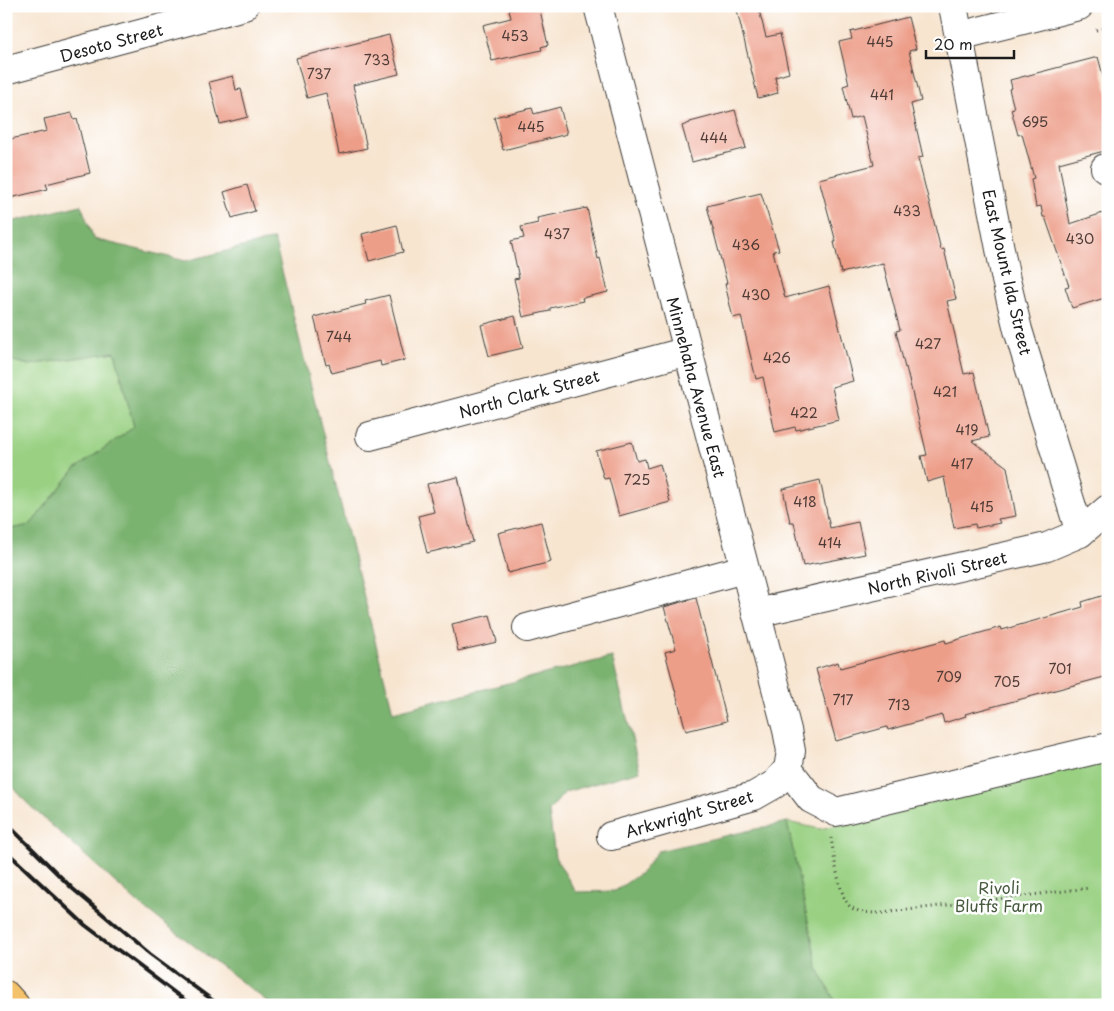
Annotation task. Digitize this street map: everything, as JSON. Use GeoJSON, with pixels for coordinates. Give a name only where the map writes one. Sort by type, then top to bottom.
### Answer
{"type":"FeatureCollection","features":[{"type":"Feature","properties":{"kind":"main road"},"geometry":{"type":"LineString","coordinates":[[6,995],[16,1005]]}},
{"type":"Feature","properties":{"kind":"street","name":"Desoto Street"},"geometry":{"type":"LineString","coordinates":[[6,70],[244,6]]}},
{"type":"Feature","properties":{"kind":"street","name":"Minnehaha Avenue East"},"geometry":{"type":"LineString","coordinates":[[598,6],[787,730],[791,751],[788,769]]}},
{"type":"Feature","properties":{"kind":"street","name":"East Mount Ida Street"},"geometry":{"type":"LineString","coordinates":[[953,6],[1006,280],[1018,330],[1080,533]]}},
{"type":"Feature","properties":{"kind":"street"},"geometry":{"type":"LineString","coordinates":[[959,36],[1079,6]]}},
{"type":"Feature","properties":{"kind":"street","name":"North Clark Street"},"geometry":{"type":"LineString","coordinates":[[370,436],[688,351]]}},
{"type":"Feature","properties":{"kind":"street","name":"North Rivoli Street"},"geometry":{"type":"LineString","coordinates":[[756,613],[1047,547],[1080,533],[1108,508]]}},
{"type":"Feature","properties":{"kind":"street"},"geometry":{"type":"LineString","coordinates":[[528,628],[744,569]]}},
{"type":"Feature","properties":{"kind":"street"},"geometry":{"type":"LineString","coordinates":[[788,769],[811,800],[836,812],[1108,747]]}},
{"type":"Feature","properties":{"kind":"street","name":"Arkwright Street"},"geometry":{"type":"LineString","coordinates":[[611,836],[754,796],[775,784],[788,769]]}},
{"type":"Feature","properties":{"kind":"path"},"geometry":{"type":"LineString","coordinates":[[824,806],[842,893],[850,907],[864,913],[882,913],[1090,888]]}},
{"type":"Feature","properties":{"kind":"green space"},"geometry":{"type":"Polygon","coordinates":[[[81,205],[94,239],[186,261],[274,239],[393,712],[612,657],[640,771],[565,792],[549,811],[555,857],[576,892],[615,891],[642,872],[658,851],[787,822],[818,969],[837,1005],[272,1005],[139,904],[28,804],[6,779],[6,530],[30,525],[75,469],[134,427],[115,352],[29,365],[6,359],[6,223],[81,205]]]}},
{"type":"Feature","properties":{"kind":"green space"},"geometry":{"type":"Polygon","coordinates":[[[115,352],[134,427],[75,469],[30,525],[6,530],[6,359],[29,365],[115,352]]]}},
{"type":"Feature","properties":{"kind":"green space","name":"Rivoli Bluffs Farm"},"geometry":{"type":"Polygon","coordinates":[[[1108,759],[1108,1005],[837,1005],[818,969],[787,822],[820,829],[1108,759]]]}},
{"type":"Feature","properties":{"kind":"building"},"geometry":{"type":"Polygon","coordinates":[[[524,6],[539,6],[548,45],[541,47],[542,50],[492,61],[483,25],[511,18],[509,10],[524,6]]]}},
{"type":"Feature","properties":{"kind":"building"},"geometry":{"type":"Polygon","coordinates":[[[736,6],[758,6],[766,37],[780,34],[789,73],[775,77],[778,93],[758,98],[736,6]]]}},
{"type":"Feature","properties":{"kind":"building"},"geometry":{"type":"Polygon","coordinates":[[[908,17],[916,49],[909,51],[921,101],[911,104],[923,157],[918,158],[941,250],[944,249],[956,299],[947,301],[964,374],[974,372],[989,437],[972,441],[1007,467],[1016,516],[998,519],[1000,523],[976,528],[975,524],[954,528],[944,477],[927,482],[921,456],[927,455],[896,331],[900,330],[883,263],[841,273],[834,242],[836,242],[819,179],[874,165],[862,116],[851,119],[843,86],[849,84],[839,42],[852,39],[850,32],[908,17]]]}},
{"type":"Feature","properties":{"kind":"building"},"geometry":{"type":"Polygon","coordinates":[[[389,35],[399,74],[353,85],[367,148],[339,154],[326,93],[307,98],[296,58],[389,35]]]}},
{"type":"Feature","properties":{"kind":"building"},"geometry":{"type":"Polygon","coordinates":[[[1098,57],[1108,94],[1108,150],[1059,163],[1070,224],[1103,213],[1108,226],[1108,297],[1072,308],[1065,287],[1069,286],[1045,217],[1043,217],[1041,206],[1036,207],[1031,179],[1034,178],[1022,134],[1018,135],[1011,109],[1014,108],[1009,89],[1012,88],[1010,80],[1098,57]]]}},
{"type":"Feature","properties":{"kind":"building"},"geometry":{"type":"Polygon","coordinates":[[[233,76],[236,90],[241,89],[248,117],[220,124],[209,82],[233,76]]]}},
{"type":"Feature","properties":{"kind":"building"},"geometry":{"type":"Polygon","coordinates":[[[560,107],[567,134],[503,150],[494,117],[532,108],[534,114],[560,107]]]}},
{"type":"Feature","properties":{"kind":"building"},"geometry":{"type":"Polygon","coordinates":[[[735,110],[746,148],[692,162],[682,126],[690,122],[735,110]]]}},
{"type":"Feature","properties":{"kind":"building"},"geometry":{"type":"Polygon","coordinates":[[[72,113],[74,120],[77,119],[90,173],[46,184],[48,189],[10,198],[6,182],[6,140],[47,131],[44,119],[72,113]]]}},
{"type":"Feature","properties":{"kind":"building"},"geometry":{"type":"Polygon","coordinates":[[[247,185],[255,211],[232,218],[224,192],[247,185]]]}},
{"type":"Feature","properties":{"kind":"building"},"geometry":{"type":"Polygon","coordinates":[[[761,193],[779,250],[773,251],[785,298],[829,286],[853,381],[832,387],[839,420],[796,430],[795,427],[775,432],[763,377],[756,379],[741,316],[733,318],[725,284],[727,283],[707,206],[761,193]]]}},
{"type":"Feature","properties":{"kind":"building"},"geometry":{"type":"Polygon","coordinates":[[[587,208],[598,259],[600,258],[608,292],[582,298],[583,301],[550,308],[550,311],[523,317],[514,279],[519,278],[511,241],[524,238],[521,227],[538,223],[537,218],[587,208]]]}},
{"type":"Feature","properties":{"kind":"building"},"geometry":{"type":"Polygon","coordinates":[[[397,225],[403,252],[369,261],[362,234],[397,225]]]}},
{"type":"Feature","properties":{"kind":"building"},"geometry":{"type":"Polygon","coordinates":[[[389,295],[405,360],[381,366],[380,361],[332,373],[329,364],[326,365],[314,317],[366,304],[365,301],[389,295]]]}},
{"type":"Feature","properties":{"kind":"building"},"geometry":{"type":"Polygon","coordinates":[[[515,316],[523,348],[489,356],[481,325],[515,316]]]}},
{"type":"Feature","properties":{"kind":"building"},"geometry":{"type":"Polygon","coordinates":[[[632,442],[637,461],[645,459],[647,468],[660,464],[670,502],[619,516],[609,478],[604,479],[596,451],[632,442]]]}},
{"type":"Feature","properties":{"kind":"building"},"geometry":{"type":"Polygon","coordinates":[[[458,477],[473,542],[427,553],[418,516],[434,512],[427,484],[458,477]]]}},
{"type":"Feature","properties":{"kind":"building"},"geometry":{"type":"Polygon","coordinates":[[[820,480],[830,528],[858,522],[865,554],[803,566],[794,522],[790,522],[783,489],[820,480]]]}},
{"type":"Feature","properties":{"kind":"building"},"geometry":{"type":"Polygon","coordinates":[[[541,522],[551,562],[508,573],[498,533],[541,522]]]}},
{"type":"Feature","properties":{"kind":"building"},"geometry":{"type":"Polygon","coordinates":[[[1108,594],[1108,676],[965,714],[966,716],[944,723],[942,715],[888,730],[887,727],[836,741],[816,669],[838,662],[840,668],[945,640],[946,643],[1001,627],[1002,630],[1083,607],[1082,602],[1108,594]]]}},
{"type":"Feature","properties":{"kind":"building"},"geometry":{"type":"Polygon","coordinates":[[[696,598],[727,721],[686,731],[665,652],[676,649],[664,607],[696,598]]]}},
{"type":"Feature","properties":{"kind":"building"},"geometry":{"type":"Polygon","coordinates":[[[490,615],[497,642],[458,651],[452,624],[490,615]]]}},
{"type":"Feature","properties":{"kind":"railway"},"geometry":{"type":"LineString","coordinates":[[6,823],[73,889],[150,954],[219,1005]]}},
{"type":"Feature","properties":{"kind":"railway"},"geometry":{"type":"LineString","coordinates":[[6,851],[85,925],[191,1005]]}}]}
